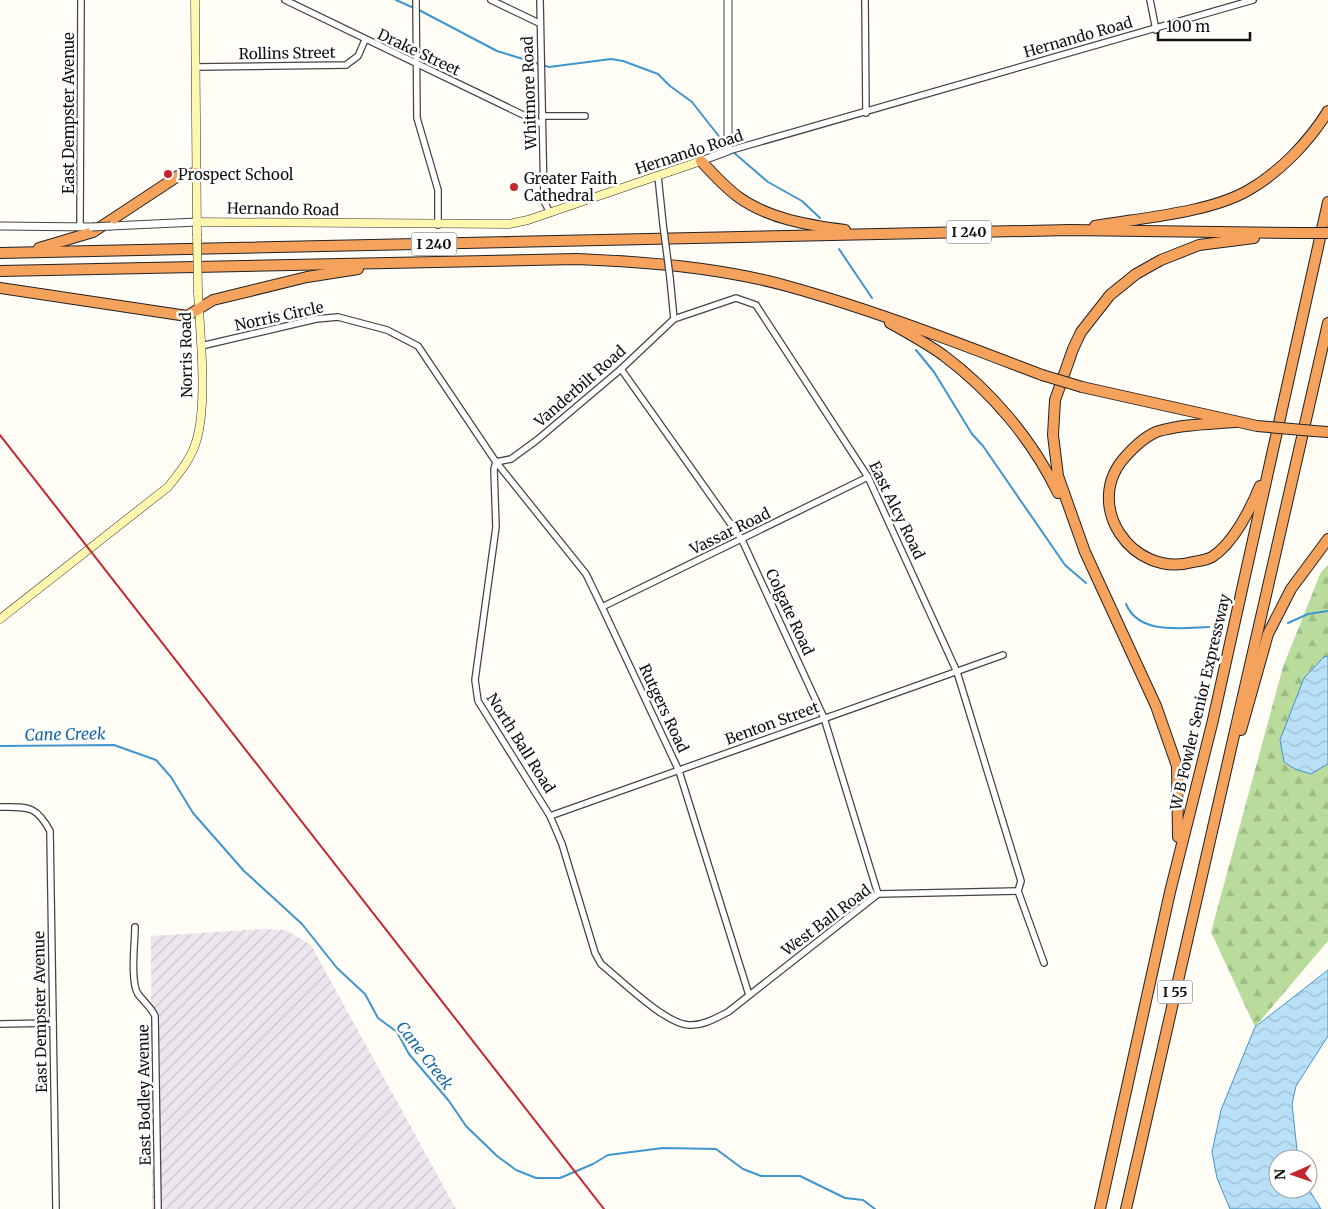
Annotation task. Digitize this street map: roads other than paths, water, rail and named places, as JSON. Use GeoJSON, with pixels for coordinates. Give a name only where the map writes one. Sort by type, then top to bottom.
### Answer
{"type":"FeatureCollection","features":[{"type":"Feature","properties":{"kind":"highway"},"geometry":{"type":"LineString","coordinates":[[1070,230],[1210,206],[1247,191],[1281,166],[1316,131],[1328,111]]}},
{"type":"Feature","properties":{"kind":"highway"},"geometry":{"type":"LineString","coordinates":[[701,161],[737,196],[768,213],[808,224],[868,234]]}},
{"type":"Feature","properties":{"kind":"highway"},"geometry":{"type":"LineString","coordinates":[[16,253],[54,245],[93,232],[178,176],[196,172]]}},
{"type":"Feature","properties":{"kind":"highway","name":"W B Fowler Senior Expressway"},"geometry":{"type":"LineString","coordinates":[[1100,1209],[1170,892],[1212,720],[1328,202]]}},
{"type":"Feature","properties":{"kind":"highway"},"geometry":{"type":"LineString","coordinates":[[1070,230],[1328,233]]}},
{"type":"Feature","properties":{"kind":"highway","name":"I 240"},"geometry":{"type":"LineString","coordinates":[[0,253],[1070,230]]}},
{"type":"Feature","properties":{"kind":"highway"},"geometry":{"type":"LineString","coordinates":[[1078,533],[1058,476],[1053,435],[1055,400],[1073,349],[1096,311],[1136,274],[1160,260],[1199,245],[1294,233]]}},
{"type":"Feature","properties":{"kind":"highway","name":"I 240"},"geometry":{"type":"LineString","coordinates":[[0,272],[576,259],[681,266],[786,286],[872,312],[1082,387],[1235,422],[1257,426],[1328,432]]}},
{"type":"Feature","properties":{"kind":"highway"},"geometry":{"type":"LineString","coordinates":[[0,288],[187,316],[213,300],[307,277],[387,263]]}},
{"type":"Feature","properties":{"kind":"highway"},"geometry":{"type":"LineString","coordinates":[[872,312],[942,355],[990,395],[1026,439],[1052,479],[1156,706],[1177,766],[1179,827],[1170,892]]}},
{"type":"Feature","properties":{"kind":"highway"},"geometry":{"type":"LineString","coordinates":[[1225,776],[1328,323]]}},
{"type":"Feature","properties":{"kind":"highway"},"geometry":{"type":"LineString","coordinates":[[1235,422],[1202,424],[1158,432],[1136,445],[1120,463],[1110,485],[1108,509],[1118,530],[1132,548],[1154,562],[1180,566],[1212,557],[1230,539],[1251,507],[1271,460]]}},
{"type":"Feature","properties":{"kind":"highway"},"geometry":{"type":"LineString","coordinates":[[1225,776],[1244,722],[1268,634],[1291,589],[1328,539]]}},
{"type":"Feature","properties":{"kind":"highway","name":"I 55"},"geometry":{"type":"LineString","coordinates":[[1126,1209],[1225,776]]}},
{"type":"Feature","properties":{"kind":"main road","name":"Norris Road"},"geometry":{"type":"LineString","coordinates":[[0,618],[168,487],[183,469],[196,442],[201,418],[201,346],[198,292],[195,0]]}},
{"type":"Feature","properties":{"kind":"main road","name":"Hernando Road"},"geometry":{"type":"LineString","coordinates":[[197,222],[509,224],[550,213],[701,161]]}},
{"type":"Feature","properties":{"kind":"street","name":"East Dempster Avenue"},"geometry":{"type":"LineString","coordinates":[[80,227],[81,0]]}},
{"type":"Feature","properties":{"kind":"street","name":"Drake Street"},"geometry":{"type":"LineString","coordinates":[[285,0],[542,124]]}},
{"type":"Feature","properties":{"kind":"street"},"geometry":{"type":"LineString","coordinates":[[491,0],[539,23]]}},
{"type":"Feature","properties":{"kind":"street","name":"Whitmore Road"},"geometry":{"type":"LineString","coordinates":[[540,0],[544,201],[550,213]]}},
{"type":"Feature","properties":{"kind":"street"},"geometry":{"type":"LineString","coordinates":[[728,0],[728,151]]}},
{"type":"Feature","properties":{"kind":"street"},"geometry":{"type":"LineString","coordinates":[[865,0],[866,113]]}},
{"type":"Feature","properties":{"kind":"street"},"geometry":{"type":"LineString","coordinates":[[1150,0],[1156,30]]}},
{"type":"Feature","properties":{"kind":"street","name":"Hernando Road"},"geometry":{"type":"LineString","coordinates":[[701,161],[728,151],[1156,30],[1253,0]]}},
{"type":"Feature","properties":{"kind":"street"},"geometry":{"type":"LineString","coordinates":[[416,3],[417,118],[438,190],[438,225]]}},
{"type":"Feature","properties":{"kind":"street","name":"Rollins Street"},"geometry":{"type":"LineString","coordinates":[[196,67],[346,65],[358,56],[365,40]]}},
{"type":"Feature","properties":{"kind":"street"},"geometry":{"type":"LineString","coordinates":[[542,116],[585,116]]}},
{"type":"Feature","properties":{"kind":"street"},"geometry":{"type":"LineString","coordinates":[[658,176],[674,319]]}},
{"type":"Feature","properties":{"kind":"street","name":"Hernando Road"},"geometry":{"type":"LineString","coordinates":[[0,226],[80,227],[197,222]]}},
{"type":"Feature","properties":{"kind":"street","name":"East Alcy Road"},"geometry":{"type":"LineString","coordinates":[[674,319],[736,298],[756,305],[868,477],[957,672],[1021,881],[1018,891],[1044,963]]}},
{"type":"Feature","properties":{"kind":"street","name":"Norris Circle"},"geometry":{"type":"LineString","coordinates":[[201,346],[316,319],[338,317],[387,330],[418,346],[496,462]]}},
{"type":"Feature","properties":{"kind":"street","name":"Vanderbilt Road"},"geometry":{"type":"LineString","coordinates":[[496,462],[511,459],[621,369],[674,319]]}},
{"type":"Feature","properties":{"kind":"street","name":"Colgate Road"},"geometry":{"type":"LineString","coordinates":[[621,369],[742,540],[824,718],[878,894]]}},
{"type":"Feature","properties":{"kind":"street","name":"Rutgers Road"},"geometry":{"type":"LineString","coordinates":[[496,462],[586,574],[602,607],[679,771],[749,995]]}},
{"type":"Feature","properties":{"kind":"street","name":"North Ball Road"},"geometry":{"type":"LineString","coordinates":[[496,462],[494,469],[496,528],[475,692],[478,701],[550,816],[562,844],[595,953],[601,964],[668,1018],[682,1024],[696,1025]]}},
{"type":"Feature","properties":{"kind":"street","name":"Vassar Road"},"geometry":{"type":"LineString","coordinates":[[602,607],[868,477]]}},
{"type":"Feature","properties":{"kind":"street","name":"Benton Street"},"geometry":{"type":"LineString","coordinates":[[550,816],[1003,655]]}},
{"type":"Feature","properties":{"kind":"street","name":"East Dempster Avenue"},"geometry":{"type":"LineString","coordinates":[[0,807],[30,807],[42,816],[50,831],[56,1209]]}},
{"type":"Feature","properties":{"kind":"street","name":"West Ball Road"},"geometry":{"type":"LineString","coordinates":[[696,1025],[713,1021],[878,894],[1018,891]]}},
{"type":"Feature","properties":{"kind":"street","name":"East Bodley Avenue"},"geometry":{"type":"LineString","coordinates":[[135,927],[135,981],[138,993],[151,1007],[155,1016],[158,1209]]}},
{"type":"Feature","properties":{"kind":"street"},"geometry":{"type":"LineString","coordinates":[[0,1024],[52,1023]]}},
{"type":"Feature","properties":{"kind":"water"},"geometry":{"type":"Polygon","coordinates":[[[1328,656],[1328,764],[1311,774],[1295,769],[1284,762],[1280,740],[1304,678],[1324,657],[1328,656]]]}},
{"type":"Feature","properties":{"kind":"water"},"geometry":{"type":"Polygon","coordinates":[[[1328,970],[1328,1036],[1296,1086],[1292,1104],[1297,1149],[1268,1149],[1268,1199],[1315,1199],[1321,1209],[1230,1209],[1217,1178],[1212,1152],[1221,1110],[1255,1027],[1328,970]]]}},
{"type":"Feature","properties":{"kind":"waterway"},"geometry":{"type":"LineString","coordinates":[[396,0],[414,8]]}},
{"type":"Feature","properties":{"kind":"waterway"},"geometry":{"type":"LineString","coordinates":[[419,10],[497,51],[549,67],[611,59],[623,61],[658,74],[670,86],[692,102],[725,144]]}},
{"type":"Feature","properties":{"kind":"waterway"},"geometry":{"type":"LineString","coordinates":[[732,151],[768,182],[802,201],[820,218]]}},
{"type":"Feature","properties":{"kind":"waterway"},"geometry":{"type":"LineString","coordinates":[[839,249],[872,298]]}},
{"type":"Feature","properties":{"kind":"waterway"},"geometry":{"type":"LineString","coordinates":[[916,350],[934,372],[972,434],[983,446],[1065,565],[1086,583]]}},
{"type":"Feature","properties":{"kind":"waterway"},"geometry":{"type":"LineString","coordinates":[[1126,604],[1132,614],[1141,621],[1151,625],[1174,628],[1209,627]]}},
{"type":"Feature","properties":{"kind":"waterway"},"geometry":{"type":"LineString","coordinates":[[1288,623],[1308,614],[1328,611]]}},
{"type":"Feature","properties":{"kind":"waterway","name":"Cane Creek"},"geometry":{"type":"LineString","coordinates":[[0,746],[114,745],[156,760],[171,777],[193,813],[244,871],[302,924],[337,968],[365,994],[378,1018],[397,1032],[409,1054],[449,1101],[466,1126],[497,1156],[516,1170],[536,1178],[560,1178],[593,1164],[608,1155],[663,1148],[716,1149],[743,1169],[761,1176],[800,1176],[845,1198],[863,1200],[875,1209]]}},
{"type":"Feature","properties":{"kind":"railway"},"geometry":{"type":"LineString","coordinates":[[0,435],[604,1209]]}},
{"type":"Feature","properties":{"kind":"place","name":"Prospect School"},"geometry":{"type":"Point","coordinates":[168,174]}},
{"type":"Feature","properties":{"kind":"place","name":"Greater Faith Cathedral"},"geometry":{"type":"Point","coordinates":[514,187]}}]}
